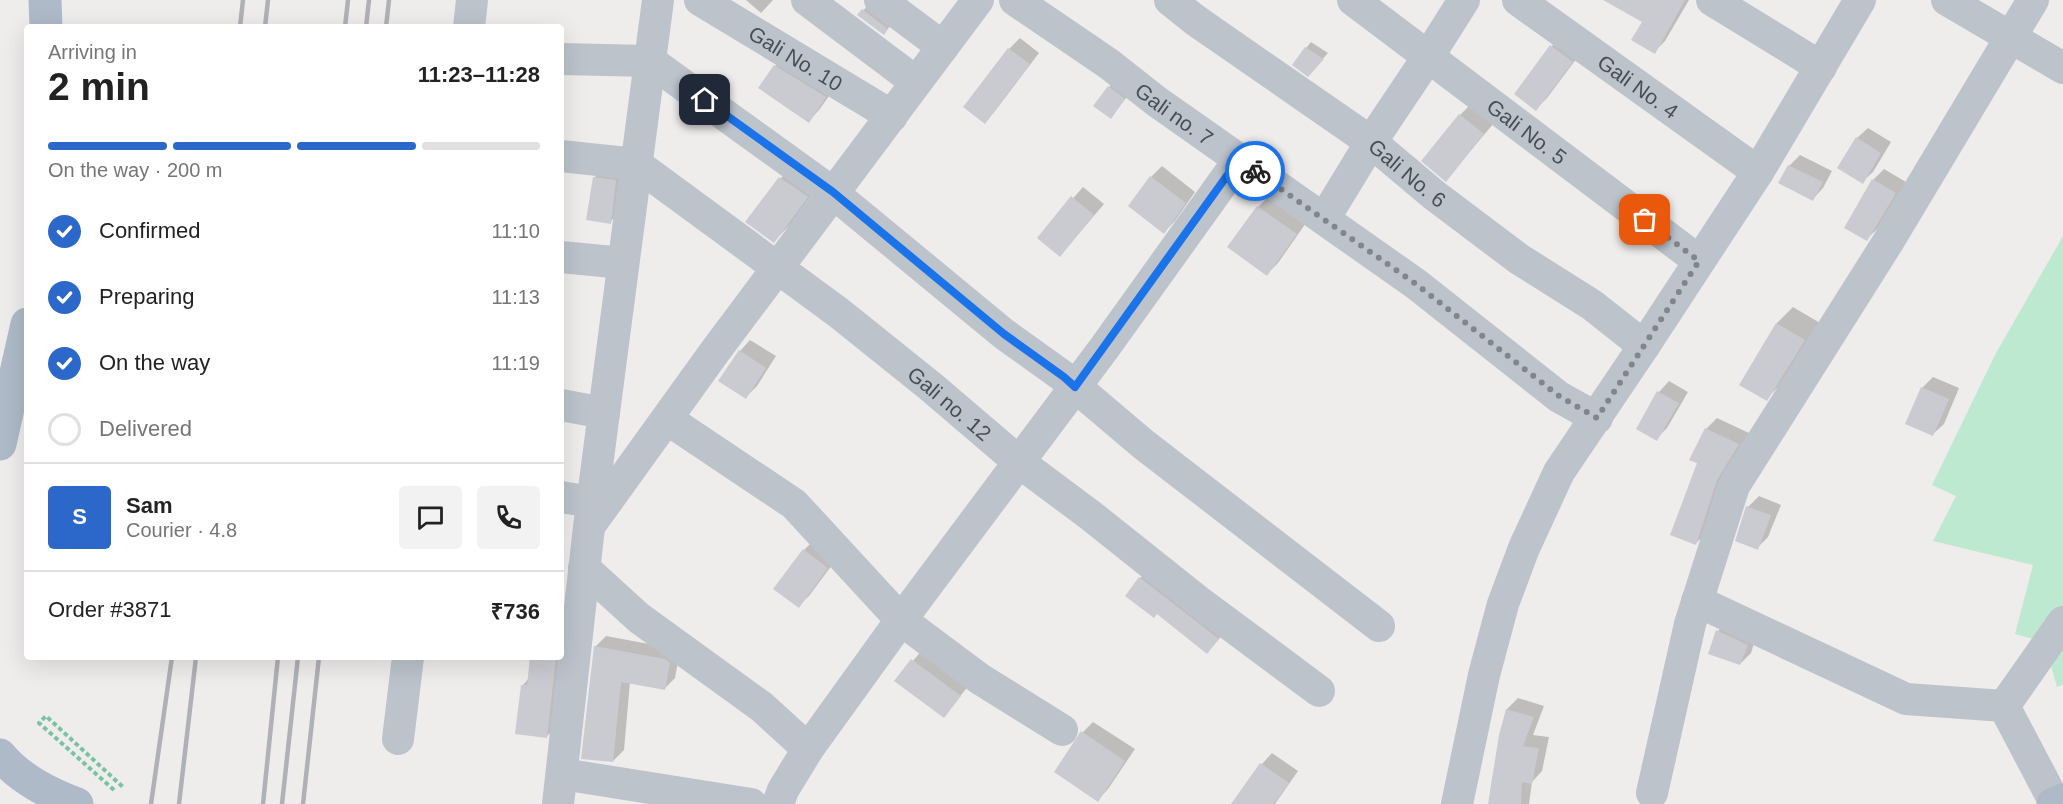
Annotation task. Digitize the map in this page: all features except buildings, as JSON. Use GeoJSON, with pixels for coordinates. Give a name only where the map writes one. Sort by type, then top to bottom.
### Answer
{"type":"FeatureCollection","features":[{"type":"Feature","properties":{"kind":"main road"},"geometry":{"type":"LineString","coordinates":[[45,0],[46,24]]}},
{"type":"Feature","properties":{"kind":"main road"},"geometry":{"type":"LineString","coordinates":[[0,444],[24,337]]}},
{"type":"Feature","properties":{"kind":"main road"},"geometry":{"type":"LineString","coordinates":[[0,755],[8,765],[36,785],[77,804]]}},
{"type":"Feature","properties":{"kind":"street"},"geometry":{"type":"LineString","coordinates":[[469,24],[472,0]]}},
{"type":"Feature","properties":{"kind":"street"},"geometry":{"type":"LineString","coordinates":[[658,0],[590,515],[576,576],[560,789],[751,804]]}},
{"type":"Feature","properties":{"kind":"street","name":"Gali No. 10"},"geometry":{"type":"LineString","coordinates":[[700,0],[892,116]]}},
{"type":"Feature","properties":{"kind":"street"},"geometry":{"type":"LineString","coordinates":[[807,0],[916,82]]}},
{"type":"Feature","properties":{"kind":"street"},"geometry":{"type":"LineString","coordinates":[[880,0],[943,47]]}},
{"type":"Feature","properties":{"kind":"street"},"geometry":{"type":"LineString","coordinates":[[590,515],[667,418],[978,0]]}},
{"type":"Feature","properties":{"kind":"street","name":"Gali no. 7"},"geometry":{"type":"LineString","coordinates":[[1015,0],[1109,64],[1416,284],[1559,396],[1597,418]]}},
{"type":"Feature","properties":{"kind":"street","name":"Gali No. 6"},"geometry":{"type":"LineString","coordinates":[[1170,0],[1195,20],[1371,142],[1434,195],[1519,259],[1592,304],[1644,346]]}},
{"type":"Feature","properties":{"kind":"street","name":"Gali No. 5"},"geometry":{"type":"LineString","coordinates":[[1353,0],[1699,261]]}},
{"type":"Feature","properties":{"kind":"street"},"geometry":{"type":"LineString","coordinates":[[1324,219],[1371,142],[1464,0]]}},
{"type":"Feature","properties":{"kind":"street","name":"Gali No. 4"},"geometry":{"type":"LineString","coordinates":[[1518,0],[1758,172]]}},
{"type":"Feature","properties":{"kind":"street"},"geometry":{"type":"LineString","coordinates":[[1712,0],[1821,67]]}},
{"type":"Feature","properties":{"kind":"street"},"geometry":{"type":"LineString","coordinates":[[1457,804],[1484,675],[1503,604],[1524,548],[1559,472],[1597,418],[1758,172],[1860,0]]}},
{"type":"Feature","properties":{"kind":"street"},"geometry":{"type":"LineString","coordinates":[[1947,0],[2063,68]]}},
{"type":"Feature","properties":{"kind":"street"},"geometry":{"type":"LineString","coordinates":[[1652,793],[1690,624],[1734,486],[1888,242],[2033,0]]}},
{"type":"Feature","properties":{"kind":"street"},"geometry":{"type":"LineString","coordinates":[[564,58],[650,60],[833,192],[995,327],[1064,377],[1143,444],[1379,626]]}},
{"type":"Feature","properties":{"kind":"street","name":"Gali no. 12"},"geometry":{"type":"LineString","coordinates":[[564,156],[636,164],[778,267],[930,386],[1019,462],[1319,691]]}},
{"type":"Feature","properties":{"kind":"street"},"geometry":{"type":"LineString","coordinates":[[778,804],[783,790],[808,748],[1075,387],[1239,159]]}},
{"type":"Feature","properties":{"kind":"street"},"geometry":{"type":"LineString","coordinates":[[564,257],[623,263]]}},
{"type":"Feature","properties":{"kind":"street"},"geometry":{"type":"LineString","coordinates":[[564,406],[604,413]]}},
{"type":"Feature","properties":{"kind":"street"},"geometry":{"type":"LineString","coordinates":[[667,418],[794,504],[901,620],[980,679],[1062,730]]}},
{"type":"Feature","properties":{"kind":"street"},"geometry":{"type":"LineString","coordinates":[[564,499],[590,515]]}},
{"type":"Feature","properties":{"kind":"street"},"geometry":{"type":"LineString","coordinates":[[576,576],[639,618],[762,707],[808,748]]}},
{"type":"Feature","properties":{"kind":"street"},"geometry":{"type":"LineString","coordinates":[[1697,601],[1906,699],[2004,706]]}},
{"type":"Feature","properties":{"kind":"street"},"geometry":{"type":"LineString","coordinates":[[2004,706],[2063,622]]}},
{"type":"Feature","properties":{"kind":"street"},"geometry":{"type":"LineString","coordinates":[[398,738],[408,660]]}},
{"type":"Feature","properties":{"kind":"street"},"geometry":{"type":"LineString","coordinates":[[2004,706],[2057,802]]}},
{"type":"Feature","properties":{"kind":"path"},"geometry":{"type":"LineString","coordinates":[[114,790],[39,723],[46,716],[123,788]]}},
{"type":"Feature","properties":{"kind":"green space"},"geometry":{"type":"Polygon","coordinates":[[[2063,236],[2063,684],[2057,687],[2044,642],[2015,634],[2033,565],[1933,541],[1956,496],[1932,485],[1996,353],[2063,236]]]}},
{"type":"Feature","properties":{"kind":"railway"},"geometry":{"type":"LineString","coordinates":[[240,24],[243,0]]}},
{"type":"Feature","properties":{"kind":"railway"},"geometry":{"type":"LineString","coordinates":[[265,24],[268,0]]}},
{"type":"Feature","properties":{"kind":"railway"},"geometry":{"type":"LineString","coordinates":[[345,24],[348,0]]}},
{"type":"Feature","properties":{"kind":"railway"},"geometry":{"type":"LineString","coordinates":[[366,24],[369,0]]}},
{"type":"Feature","properties":{"kind":"railway"},"geometry":{"type":"LineString","coordinates":[[386,24],[389,0]]}},
{"type":"Feature","properties":{"kind":"railway"},"geometry":{"type":"LineString","coordinates":[[151,804],[172,660]]}},
{"type":"Feature","properties":{"kind":"railway"},"geometry":{"type":"LineString","coordinates":[[179,804],[196,660]]}},
{"type":"Feature","properties":{"kind":"railway"},"geometry":{"type":"LineString","coordinates":[[263,804],[278,660]]}},
{"type":"Feature","properties":{"kind":"railway"},"geometry":{"type":"LineString","coordinates":[[282,804],[298,660]]}},
{"type":"Feature","properties":{"kind":"railway"},"geometry":{"type":"LineString","coordinates":[[303,804],[319,660]]}},
{"type":"Feature","properties":{"kind":"way so far"},"geometry":{"type":"LineString","coordinates":[[1255,171],[1416,284],[1559,396],[1597,418],[1699,261],[1645,220]]}},
{"type":"Feature","properties":{"kind":"route"},"geometry":{"type":"LineString","coordinates":[[705,100],[833,192],[1004,334],[1075,387],[1239,159],[1255,171]]}}]}
